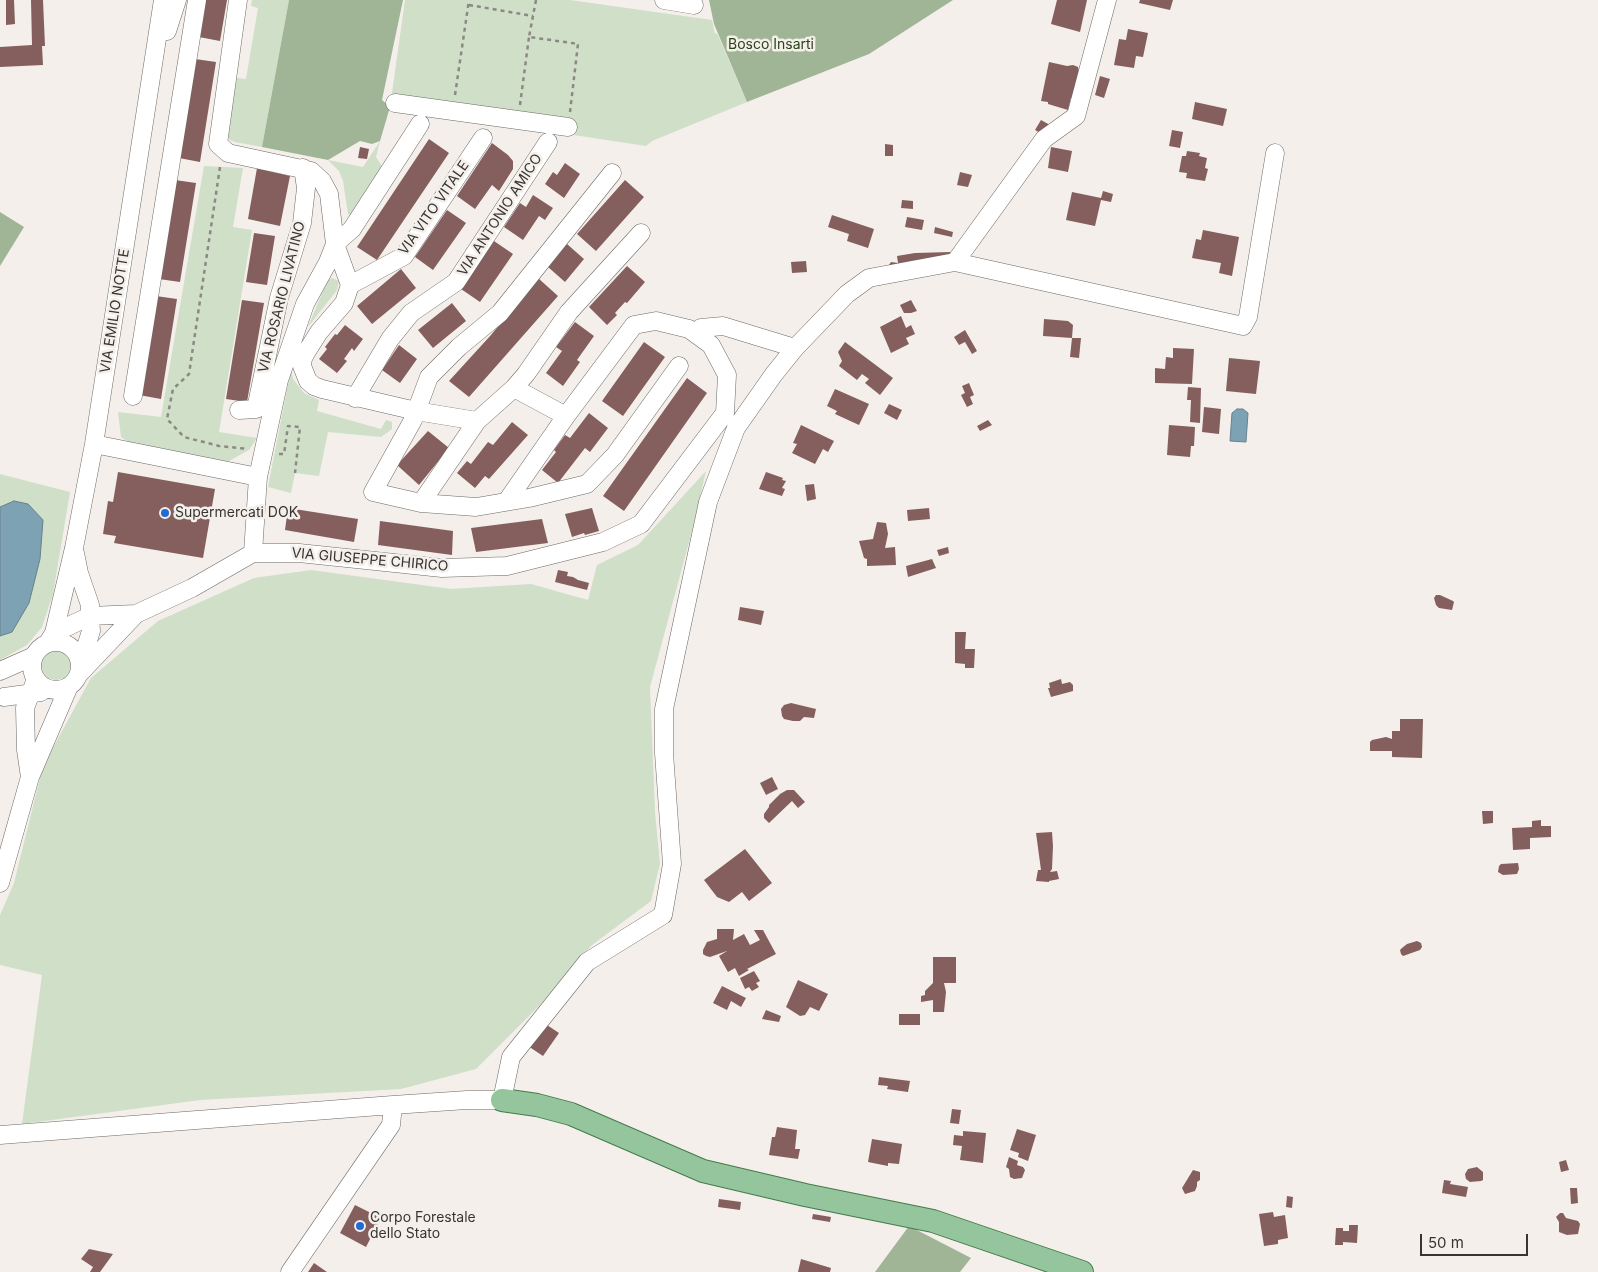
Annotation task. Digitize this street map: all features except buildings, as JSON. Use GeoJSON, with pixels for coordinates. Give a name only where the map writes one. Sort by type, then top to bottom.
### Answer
{"type":"FeatureCollection","features":[{"type":"Feature","properties":{"kind":"main road"},"geometry":{"type":"LineString","coordinates":[[502,1100],[537,1105],[571,1114],[703,1171],[805,1195],[932,1221],[1082,1272]]}},
{"type":"Feature","properties":{"kind":"street","name":"VIA EMILIO NOTTE"},"geometry":{"type":"LineString","coordinates":[[51,638],[74,548],[94,444],[163,0]]}},
{"type":"Feature","properties":{"kind":"street","name":"VIA EMILIO NOTTE"},"geometry":{"type":"LineString","coordinates":[[152,74],[176,0]]}},
{"type":"Feature","properties":{"kind":"street"},"geometry":{"type":"LineString","coordinates":[[133,396],[197,0]]}},
{"type":"Feature","properties":{"kind":"street"},"geometry":{"type":"LineString","coordinates":[[238,0],[218,144],[228,153],[303,168],[311,171],[322,181],[329,194],[335,244],[350,285],[344,303],[319,332],[307,350],[302,366],[308,381],[314,386],[355,398],[477,421]]}},
{"type":"Feature","properties":{"kind":"street"},"geometry":{"type":"LineString","coordinates":[[664,0],[694,5]]}},
{"type":"Feature","properties":{"kind":"street"},"geometry":{"type":"LineString","coordinates":[[956,262],[1044,139],[1076,116],[1107,0]]}},
{"type":"Feature","properties":{"kind":"street"},"geometry":{"type":"LineString","coordinates":[[395,104],[568,127]]}},
{"type":"Feature","properties":{"kind":"street"},"geometry":{"type":"LineString","coordinates":[[26,734],[2,695],[71,679],[136,614],[192,588],[253,553],[258,477],[278,380],[305,304],[328,262],[335,244],[352,230],[420,124]]}},
{"type":"Feature","properties":{"kind":"street","name":"VIA VITO VITALE"},"geometry":{"type":"LineString","coordinates":[[350,285],[404,256],[483,138]]}},
{"type":"Feature","properties":{"kind":"street","name":"VIA ANTONIO AMICO"},"geometry":{"type":"LineString","coordinates":[[355,398],[390,339],[412,313],[456,282],[548,142]]}},
{"type":"Feature","properties":{"kind":"street"},"geometry":{"type":"LineString","coordinates":[[0,1135],[392,1105],[467,1100],[502,1100],[511,1057],[588,962],[663,915],[672,864],[664,754],[664,709],[708,502],[736,428],[795,348],[847,294],[869,278],[956,262],[1243,326],[1248,317],[1275,153]]}},
{"type":"Feature","properties":{"kind":"street","name":"VIA ROSARIO LIVATINO"},"geometry":{"type":"LineString","coordinates":[[239,410],[256,409],[279,298],[302,223],[306,188],[303,168]]}},
{"type":"Feature","properties":{"kind":"street"},"geometry":{"type":"LineString","coordinates":[[612,173],[500,312],[459,347],[429,377],[416,411],[373,492],[421,503],[476,507],[587,484],[615,455],[680,366]]}},
{"type":"Feature","properties":{"kind":"street"},"geometry":{"type":"LineString","coordinates":[[421,503],[477,421],[514,388],[526,374],[569,312],[641,233]]}},
{"type":"Feature","properties":{"kind":"street","name":"VIA GIUSEPPE CHIRICO"},"geometry":{"type":"LineString","coordinates":[[253,553],[299,552],[442,568],[507,566],[604,542],[641,524],[724,413],[726,374],[711,345],[689,329],[656,321],[634,325],[566,416],[507,502]]}},
{"type":"Feature","properties":{"kind":"street"},"geometry":{"type":"LineString","coordinates":[[697,335],[701,328],[723,326],[795,348]]}},
{"type":"Feature","properties":{"kind":"street"},"geometry":{"type":"LineString","coordinates":[[514,388],[566,416]]}},
{"type":"Feature","properties":{"kind":"street"},"geometry":{"type":"LineString","coordinates":[[94,444],[258,477]]}},
{"type":"Feature","properties":{"kind":"street"},"geometry":{"type":"LineString","coordinates":[[0,883],[30,777],[91,631],[90,605],[78,573],[74,548]]}},
{"type":"Feature","properties":{"kind":"street"},"geometry":{"type":"LineString","coordinates":[[30,777],[26,750],[25,708],[33,687],[32,664],[37,651],[51,638],[90,616],[136,614]]}},
{"type":"Feature","properties":{"kind":"street"},"geometry":{"type":"LineString","coordinates":[[51,638],[70,647],[79,659],[71,679]]}},
{"type":"Feature","properties":{"kind":"street"},"geometry":{"type":"LineString","coordinates":[[0,671],[34,656]]}},
{"type":"Feature","properties":{"kind":"street"},"geometry":{"type":"LineString","coordinates":[[290,1272],[391,1125],[392,1105]]}},
{"type":"Feature","properties":{"kind":"path"},"geometry":{"type":"LineString","coordinates":[[452,111],[469,0]]}},
{"type":"Feature","properties":{"kind":"path"},"geometry":{"type":"LineString","coordinates":[[518,120],[536,0]]}},
{"type":"Feature","properties":{"kind":"path"},"geometry":{"type":"LineString","coordinates":[[469,5],[533,16]]}},
{"type":"Feature","properties":{"kind":"path"},"geometry":{"type":"LineString","coordinates":[[529,37],[579,44],[568,127]]}},
{"type":"Feature","properties":{"kind":"path"},"geometry":{"type":"LineString","coordinates":[[224,150],[216,190],[189,374],[173,389],[167,419],[184,437],[219,446],[250,450]]}},
{"type":"Feature","properties":{"kind":"path"},"geometry":{"type":"LineString","coordinates":[[275,454],[284,454],[288,426],[300,427],[294,473]]}},
{"type":"Feature","properties":{"kind":"green space"},"geometry":{"type":"Polygon","coordinates":[[[252,0],[289,0],[262,147],[235,142],[230,140],[226,134],[237,78],[246,79],[258,8],[251,6],[252,0]]]}},
{"type":"Feature","properties":{"kind":"green space"},"geometry":{"type":"Polygon","coordinates":[[[289,0],[403,0],[382,100],[390,107],[380,141],[372,144],[360,141],[328,160],[262,147],[289,0]]]}},
{"type":"Feature","properties":{"kind":"green space"},"geometry":{"type":"Polygon","coordinates":[[[405,0],[570,0],[712,20],[715,34],[717,33],[747,102],[652,141],[646,146],[390,107],[405,0]]]}},
{"type":"Feature","properties":{"kind":"green space","name":"Bosco Insarti"},"geometry":{"type":"Polygon","coordinates":[[[709,0],[953,0],[869,54],[747,102],[714,24],[709,0]]]}},
{"type":"Feature","properties":{"kind":"green space"},"geometry":{"type":"Polygon","coordinates":[[[380,141],[376,157],[382,166],[352,216],[348,214],[343,181],[339,171],[328,160],[363,167],[380,141]]]}},
{"type":"Feature","properties":{"kind":"green space"},"geometry":{"type":"Polygon","coordinates":[[[204,166],[243,168],[233,227],[252,230],[219,432],[257,438],[249,450],[227,462],[136,447],[121,437],[118,412],[161,417],[204,166]]]}},
{"type":"Feature","properties":{"kind":"green space"},"geometry":{"type":"Polygon","coordinates":[[[0,212],[24,227],[0,266],[0,212]]]}},
{"type":"Feature","properties":{"kind":"green space"},"geometry":{"type":"Polygon","coordinates":[[[332,278],[339,281],[337,290],[308,327],[327,281],[332,278]]]}},
{"type":"Feature","properties":{"kind":"green space"},"geometry":{"type":"Polygon","coordinates":[[[291,369],[293,379],[304,393],[319,400],[317,411],[381,429],[386,420],[392,422],[392,429],[381,437],[328,432],[319,476],[295,473],[291,493],[268,487],[291,369]]]}},
{"type":"Feature","properties":{"kind":"green space"},"geometry":{"type":"Polygon","coordinates":[[[706,471],[692,531],[650,687],[655,812],[660,864],[651,901],[592,945],[539,1006],[476,1069],[401,1089],[200,1100],[22,1124],[42,975],[0,965],[0,915],[14,883],[43,766],[91,678],[158,621],[254,578],[311,570],[451,589],[531,584],[588,600],[597,565],[638,545],[706,471]]]}},
{"type":"Feature","properties":{"kind":"green space"},"geometry":{"type":"Polygon","coordinates":[[[0,474],[70,492],[53,594],[42,627],[27,645],[0,660],[0,474]]]}},
{"type":"Feature","properties":{"kind":"green space"},"geometry":{"type":"Polygon","coordinates":[[[56,650],[62,651],[70,659],[70,671],[62,679],[56,680],[50,679],[42,671],[41,665],[42,659],[50,651],[56,650]]]}},
{"type":"Feature","properties":{"kind":"green space"},"geometry":{"type":"Polygon","coordinates":[[[909,1226],[971,1258],[960,1272],[875,1272],[909,1226]]]}},
{"type":"Feature","properties":{"kind":"water"},"geometry":{"type":"Polygon","coordinates":[[[1237,409],[1243,409],[1248,413],[1246,442],[1230,441],[1232,413],[1237,409]]]}},
{"type":"Feature","properties":{"kind":"water"},"geometry":{"type":"Polygon","coordinates":[[[14,501],[28,504],[43,520],[40,559],[29,603],[12,632],[0,636],[0,507],[14,501]]]}},
{"type":"Feature","properties":{"kind":"place","name":"Supermercati DOK"},"geometry":{"type":"Point","coordinates":[165,513]}},
{"type":"Feature","properties":{"kind":"place","name":"Corpo Forestale dello Stato"},"geometry":{"type":"Point","coordinates":[360,1226]}}]}
